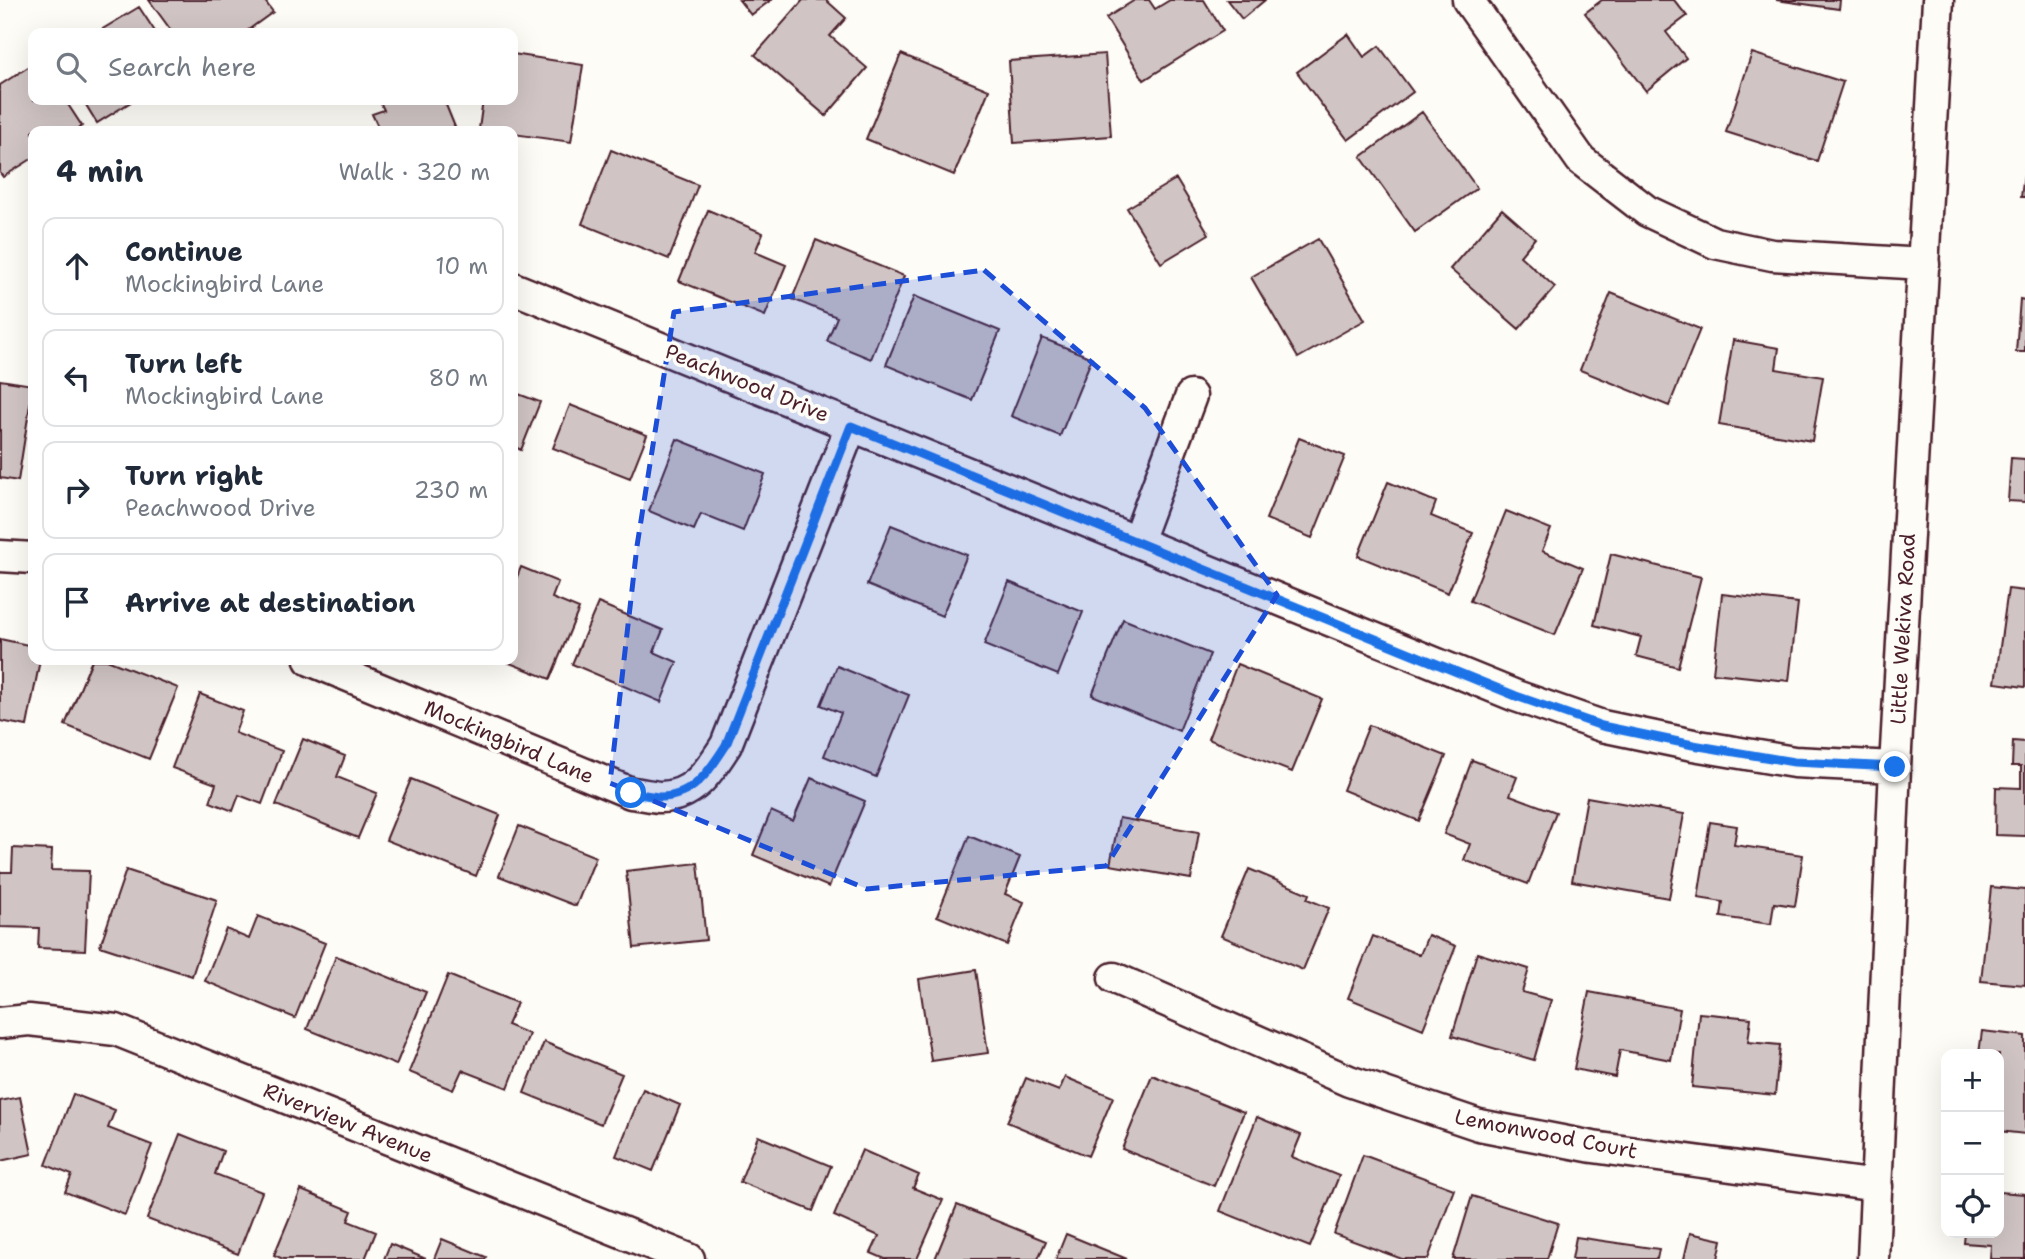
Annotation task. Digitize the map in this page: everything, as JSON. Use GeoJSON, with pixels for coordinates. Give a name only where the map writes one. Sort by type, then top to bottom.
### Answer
{"type":"FeatureCollection","features":[{"type":"Feature","properties":{"kind":"street"},"geometry":{"type":"LineString","coordinates":[[1468,0],[1581,160],[1647,211],[1714,243],[1772,256],[1924,264]]}},
{"type":"Feature","properties":{"kind":"street","name":"Little Wekiva Road"},"geometry":{"type":"LineString","coordinates":[[1873,1259],[1895,767],[1938,0]]}},
{"type":"Feature","properties":{"kind":"street","name":"Peachwood Drive"},"geometry":{"type":"LineString","coordinates":[[518,290],[1516,696],[1602,726],[1794,762],[1895,767]]}},
{"type":"Feature","properties":{"kind":"street"},"geometry":{"type":"LineString","coordinates":[[1137,541],[1192,396]]}},
{"type":"Feature","properties":{"kind":"street","name":"Mockingbird Lane"},"geometry":{"type":"LineString","coordinates":[[322,665],[631,793],[662,797],[685,792],[707,775],[726,745],[851,426]]}},
{"type":"Feature","properties":{"kind":"street"},"geometry":{"type":"LineString","coordinates":[[0,556],[28,558]]}},
{"type":"Feature","properties":{"kind":"street","name":"Lemonwood Court"},"geometry":{"type":"LineString","coordinates":[[1114,978],[1349,1081],[1479,1125],[1593,1147],[1877,1186]]}},
{"type":"Feature","properties":{"kind":"street","name":"Riverview Avenue"},"geometry":{"type":"LineString","coordinates":[[0,1023],[29,1020],[116,1030],[690,1259]]}},
{"type":"Feature","properties":{"kind":"highlighted area"},"geometry":{"type":"Polygon","coordinates":[[[984,270],[1145,408],[1277,595],[1106,866],[867,889],[610,783],[637,546],[674,312],[984,270]]]}},
{"type":"Feature","properties":{"kind":"building"},"geometry":{"type":"Polygon","coordinates":[[[149,0],[264,0],[273,12],[251,28],[169,28],[149,0]]]}},
{"type":"Feature","properties":{"kind":"building"},"geometry":{"type":"Polygon","coordinates":[[[739,0],[771,0],[751,15],[739,0]]]}},
{"type":"Feature","properties":{"kind":"building"},"geometry":{"type":"Polygon","coordinates":[[[803,0],[826,0],[846,18],[830,36],[867,68],[826,116],[755,55],[803,0]]]}},
{"type":"Feature","properties":{"kind":"building"},"geometry":{"type":"Polygon","coordinates":[[[1135,0],[1149,0],[1155,9],[1170,0],[1204,0],[1223,31],[1144,80],[1106,18],[1135,0]]]}},
{"type":"Feature","properties":{"kind":"building"},"geometry":{"type":"Polygon","coordinates":[[[1227,0],[1265,0],[1242,19],[1227,0]]]}},
{"type":"Feature","properties":{"kind":"building"},"geometry":{"type":"Polygon","coordinates":[[[1602,0],[1674,0],[1687,16],[1666,32],[1686,58],[1646,91],[1585,13],[1602,0]]]}},
{"type":"Feature","properties":{"kind":"building"},"geometry":{"type":"Polygon","coordinates":[[[1776,0],[1840,0],[1839,9],[1776,0]]]}},
{"type":"Feature","properties":{"kind":"building"},"geometry":{"type":"Polygon","coordinates":[[[139,7],[153,28],[104,28],[139,7]]]}},
{"type":"Feature","properties":{"kind":"building"},"geometry":{"type":"Polygon","coordinates":[[[1348,34],[1364,57],[1379,46],[1413,92],[1348,140],[1297,72],[1348,34]]]}},
{"type":"Feature","properties":{"kind":"building"},"geometry":{"type":"Polygon","coordinates":[[[1752,53],[1843,82],[1817,161],[1726,132],[1752,53]]]}},
{"type":"Feature","properties":{"kind":"building"},"geometry":{"type":"Polygon","coordinates":[[[901,54],[989,90],[954,175],[866,139],[901,54]]]}},
{"type":"Feature","properties":{"kind":"building"},"geometry":{"type":"Polygon","coordinates":[[[1105,54],[1111,136],[1014,143],[1009,61],[1105,54]]]}},
{"type":"Feature","properties":{"kind":"building"},"geometry":{"type":"Polygon","coordinates":[[[518,55],[583,65],[571,142],[518,135],[518,126],[479,126],[482,105],[518,105],[518,55]]]}},
{"type":"Feature","properties":{"kind":"building"},"geometry":{"type":"Polygon","coordinates":[[[28,67],[28,105],[68,105],[82,126],[28,126],[28,161],[3,177],[0,173],[0,85],[28,67]]]}},
{"type":"Feature","properties":{"kind":"building"},"geometry":{"type":"Polygon","coordinates":[[[86,105],[126,105],[97,123],[86,105]]]}},
{"type":"Feature","properties":{"kind":"building"},"geometry":{"type":"Polygon","coordinates":[[[382,105],[446,105],[455,126],[378,126],[372,114],[384,110],[382,105]]]}},
{"type":"Feature","properties":{"kind":"building"},"geometry":{"type":"Polygon","coordinates":[[[1422,112],[1477,188],[1415,232],[1361,157],[1422,112]]]}},
{"type":"Feature","properties":{"kind":"building"},"geometry":{"type":"Polygon","coordinates":[[[611,150],[698,185],[669,259],[582,224],[611,150]]]}},
{"type":"Feature","properties":{"kind":"building"},"geometry":{"type":"Polygon","coordinates":[[[2025,168],[2025,197],[2021,197],[2025,168]]]}},
{"type":"Feature","properties":{"kind":"building"},"geometry":{"type":"Polygon","coordinates":[[[1176,179],[1209,234],[1161,263],[1127,208],[1176,179]]]}},
{"type":"Feature","properties":{"kind":"building"},"geometry":{"type":"Polygon","coordinates":[[[1502,209],[1535,238],[1520,256],[1555,287],[1519,329],[1450,269],[1502,209]]]}},
{"type":"Feature","properties":{"kind":"building"},"geometry":{"type":"Polygon","coordinates":[[[708,210],[763,233],[755,252],[786,265],[765,316],[679,281],[708,210]]]}},
{"type":"Feature","properties":{"kind":"building"},"geometry":{"type":"Polygon","coordinates":[[[1318,239],[1365,320],[1298,358],[1251,277],[1318,239]]]}},
{"type":"Feature","properties":{"kind":"building"},"geometry":{"type":"Polygon","coordinates":[[[816,240],[904,276],[871,359],[827,341],[837,317],[792,299],[816,240]]]}},
{"type":"Feature","properties":{"kind":"building"},"geometry":{"type":"Polygon","coordinates":[[[1611,293],[1700,329],[1669,406],[1580,370],[1611,293]]]}},
{"type":"Feature","properties":{"kind":"building"},"geometry":{"type":"Polygon","coordinates":[[[914,296],[1000,331],[972,400],[886,365],[914,296]]]}},
{"type":"Feature","properties":{"kind":"building"},"geometry":{"type":"Polygon","coordinates":[[[2020,299],[2025,300],[2025,352],[2016,352],[2020,299]]]}},
{"type":"Feature","properties":{"kind":"building"},"geometry":{"type":"Polygon","coordinates":[[[1042,338],[1092,358],[1060,436],[1011,416],[1042,338]]]}},
{"type":"Feature","properties":{"kind":"building"},"geometry":{"type":"Polygon","coordinates":[[[1733,340],[1779,348],[1776,369],[1823,377],[1812,441],[1719,425],[1733,340]]]}},
{"type":"Feature","properties":{"kind":"building"},"geometry":{"type":"Polygon","coordinates":[[[0,380],[28,384],[28,417],[18,481],[0,478],[0,380]]]}},
{"type":"Feature","properties":{"kind":"building"},"geometry":{"type":"Polygon","coordinates":[[[518,394],[540,402],[521,450],[518,448],[518,394]]]}},
{"type":"Feature","properties":{"kind":"building"},"geometry":{"type":"Polygon","coordinates":[[[570,405],[647,435],[630,478],[553,448],[570,405]]]}},
{"type":"Feature","properties":{"kind":"building"},"geometry":{"type":"Polygon","coordinates":[[[1299,438],[1345,456],[1312,538],[1266,519],[1299,438]]]}},
{"type":"Feature","properties":{"kind":"building"},"geometry":{"type":"Polygon","coordinates":[[[677,439],[765,474],[743,531],[701,514],[694,530],[649,511],[677,439]]]}},
{"type":"Feature","properties":{"kind":"building"},"geometry":{"type":"Polygon","coordinates":[[[2011,458],[2025,459],[2025,502],[2008,501],[2011,458]]]}},
{"type":"Feature","properties":{"kind":"building"},"geometry":{"type":"Polygon","coordinates":[[[1388,482],[1436,502],[1431,516],[1473,533],[1448,593],[1358,556],[1388,482]]]}},
{"type":"Feature","properties":{"kind":"building"},"geometry":{"type":"Polygon","coordinates":[[[1506,511],[1551,529],[1542,551],[1583,568],[1555,635],[1470,601],[1506,511]]]}},
{"type":"Feature","properties":{"kind":"building"},"geometry":{"type":"Polygon","coordinates":[[[891,525],[967,555],[942,616],[867,585],[891,525]]]}},
{"type":"Feature","properties":{"kind":"building"},"geometry":{"type":"Polygon","coordinates":[[[1611,554],[1701,577],[1678,667],[1636,656],[1641,637],[1594,625],[1611,554]]]}},
{"type":"Feature","properties":{"kind":"building"},"geometry":{"type":"Polygon","coordinates":[[[521,567],[558,582],[552,598],[579,609],[550,679],[515,665],[518,665],[518,574],[521,567]]]}},
{"type":"Feature","properties":{"kind":"building"},"geometry":{"type":"Polygon","coordinates":[[[1009,582],[1083,612],[1058,675],[984,645],[1009,582]]]}},
{"type":"Feature","properties":{"kind":"building"},"geometry":{"type":"Polygon","coordinates":[[[2008,589],[2025,591],[2025,687],[1995,683],[2008,589]]]}},
{"type":"Feature","properties":{"kind":"building"},"geometry":{"type":"Polygon","coordinates":[[[1722,594],[1798,603],[1789,681],[1713,673],[1722,594]]]}},
{"type":"Feature","properties":{"kind":"building"},"geometry":{"type":"Polygon","coordinates":[[[598,603],[663,630],[654,652],[677,662],[661,702],[572,664],[598,603]]]}},
{"type":"Feature","properties":{"kind":"building"},"geometry":{"type":"Polygon","coordinates":[[[1123,619],[1210,654],[1179,731],[1092,695],[1123,619]]]}},
{"type":"Feature","properties":{"kind":"building"},"geometry":{"type":"Polygon","coordinates":[[[0,639],[28,645],[28,665],[39,665],[27,726],[0,721],[0,639]]]}},
{"type":"Feature","properties":{"kind":"building"},"geometry":{"type":"Polygon","coordinates":[[[1237,664],[1322,699],[1292,772],[1208,739],[1237,664]]]}},
{"type":"Feature","properties":{"kind":"building"},"geometry":{"type":"Polygon","coordinates":[[[90,665],[120,665],[178,688],[149,759],[65,725],[90,665]]]}},
{"type":"Feature","properties":{"kind":"building"},"geometry":{"type":"Polygon","coordinates":[[[837,666],[909,695],[876,777],[824,756],[841,713],[821,705],[837,666]]]}},
{"type":"Feature","properties":{"kind":"building"},"geometry":{"type":"Polygon","coordinates":[[[200,694],[243,711],[235,733],[282,751],[262,804],[239,795],[233,811],[210,802],[216,784],[172,768],[200,694]]]}},
{"type":"Feature","properties":{"kind":"building"},"geometry":{"type":"Polygon","coordinates":[[[1369,725],[1446,756],[1419,821],[1343,790],[1369,725]]]}},
{"type":"Feature","properties":{"kind":"building"},"geometry":{"type":"Polygon","coordinates":[[[303,739],[345,756],[337,777],[377,793],[358,838],[276,805],[303,739]]]}},
{"type":"Feature","properties":{"kind":"building"},"geometry":{"type":"Polygon","coordinates":[[[2013,741],[2025,742],[2025,836],[1995,835],[1996,787],[2021,788],[2021,766],[2012,766],[2013,741]]]}},
{"type":"Feature","properties":{"kind":"building"},"geometry":{"type":"Polygon","coordinates":[[[1472,760],[1517,777],[1510,795],[1556,812],[1528,884],[1464,860],[1470,844],[1444,834],[1472,760]]]}},
{"type":"Feature","properties":{"kind":"building"},"geometry":{"type":"Polygon","coordinates":[[[811,778],[865,801],[829,887],[753,855],[771,811],[793,821],[811,778]]]}},
{"type":"Feature","properties":{"kind":"building"},"geometry":{"type":"Polygon","coordinates":[[[411,779],[500,815],[476,876],[386,840],[411,779]]]}},
{"type":"Feature","properties":{"kind":"building"},"geometry":{"type":"Polygon","coordinates":[[[1587,797],[1684,814],[1669,898],[1572,881],[1587,797]]]}},
{"type":"Feature","properties":{"kind":"building"},"geometry":{"type":"Polygon","coordinates":[[[1119,818],[1199,832],[1191,879],[1110,865],[1119,818]]]}},
{"type":"Feature","properties":{"kind":"building"},"geometry":{"type":"Polygon","coordinates":[[[1710,822],[1737,826],[1734,845],[1803,855],[1795,906],[1774,903],[1771,924],[1721,917],[1723,902],[1698,898],[1710,822]]]}},
{"type":"Feature","properties":{"kind":"building"},"geometry":{"type":"Polygon","coordinates":[[[519,826],[596,857],[576,906],[499,876],[519,826]]]}},
{"type":"Feature","properties":{"kind":"building"},"geometry":{"type":"Polygon","coordinates":[[[969,836],[1020,857],[1005,894],[1024,902],[1007,945],[937,916],[969,836]]]}},
{"type":"Feature","properties":{"kind":"building"},"geometry":{"type":"Polygon","coordinates":[[[13,848],[52,850],[51,870],[89,871],[85,950],[38,948],[39,928],[0,927],[0,872],[12,872],[13,848]]]}},
{"type":"Feature","properties":{"kind":"building"},"geometry":{"type":"Polygon","coordinates":[[[698,863],[706,940],[634,948],[626,871],[698,863]]]}},
{"type":"Feature","properties":{"kind":"building"},"geometry":{"type":"Polygon","coordinates":[[[1249,869],[1309,894],[1307,899],[1329,908],[1303,970],[1221,936],[1249,869]]]}},
{"type":"Feature","properties":{"kind":"building"},"geometry":{"type":"Polygon","coordinates":[[[126,870],[217,900],[192,976],[100,946],[126,870]]]}},
{"type":"Feature","properties":{"kind":"building"},"geometry":{"type":"Polygon","coordinates":[[[1991,887],[2025,890],[2025,985],[1981,981],[1991,887]]]}},
{"type":"Feature","properties":{"kind":"building"},"geometry":{"type":"Polygon","coordinates":[[[258,916],[325,943],[295,1018],[205,981],[226,929],[249,939],[258,916]]]}},
{"type":"Feature","properties":{"kind":"building"},"geometry":{"type":"Polygon","coordinates":[[[1428,935],[1456,946],[1423,1029],[1348,998],[1373,936],[1420,955],[1428,935]]]}},
{"type":"Feature","properties":{"kind":"building"},"geometry":{"type":"Polygon","coordinates":[[[1477,953],[1529,969],[1522,992],[1551,1000],[1534,1060],[1452,1036],[1477,953]]]}},
{"type":"Feature","properties":{"kind":"building"},"geometry":{"type":"Polygon","coordinates":[[[336,956],[426,992],[396,1065],[307,1029],[336,956]]]}},
{"type":"Feature","properties":{"kind":"building"},"geometry":{"type":"Polygon","coordinates":[[[976,970],[988,1053],[931,1061],[919,979],[976,970]]]}},
{"type":"Feature","properties":{"kind":"building"},"geometry":{"type":"Polygon","coordinates":[[[448,975],[517,1003],[507,1025],[529,1034],[508,1088],[462,1070],[453,1090],[409,1072],[448,975]]]}},
{"type":"Feature","properties":{"kind":"building"},"geometry":{"type":"Polygon","coordinates":[[[1589,992],[1680,1009],[1671,1060],[1620,1050],[1615,1077],[1574,1069],[1589,992]]]}},
{"type":"Feature","properties":{"kind":"building"},"geometry":{"type":"Polygon","coordinates":[[[1699,1013],[1751,1018],[1748,1042],[1780,1045],[1775,1095],[1692,1087],[1699,1013]]]}},
{"type":"Feature","properties":{"kind":"building"},"geometry":{"type":"Polygon","coordinates":[[[1982,1031],[2025,1036],[2025,1134],[2004,1132],[2004,1049],[1980,1049],[1982,1031]]]}},
{"type":"Feature","properties":{"kind":"building"},"geometry":{"type":"Polygon","coordinates":[[[544,1042],[622,1074],[601,1124],[524,1093],[544,1042]]]}},
{"type":"Feature","properties":{"kind":"building"},"geometry":{"type":"Polygon","coordinates":[[[1152,1075],[1244,1112],[1214,1186],[1122,1149],[1152,1075]]]}},
{"type":"Feature","properties":{"kind":"building"},"geometry":{"type":"Polygon","coordinates":[[[1065,1077],[1113,1097],[1088,1156],[1007,1122],[1026,1078],[1059,1091],[1065,1077]]]}},
{"type":"Feature","properties":{"kind":"building"},"geometry":{"type":"Polygon","coordinates":[[[643,1089],[680,1105],[653,1171],[616,1156],[643,1089]]]}},
{"type":"Feature","properties":{"kind":"building"},"geometry":{"type":"Polygon","coordinates":[[[73,1094],[115,1110],[108,1128],[152,1145],[125,1215],[65,1192],[72,1175],[46,1165],[73,1094]]]}},
{"type":"Feature","properties":{"kind":"building"},"geometry":{"type":"Polygon","coordinates":[[[20,1097],[32,1154],[0,1161],[0,1101],[20,1097]]]}},
{"type":"Feature","properties":{"kind":"building"},"geometry":{"type":"Polygon","coordinates":[[[1257,1117],[1301,1135],[1292,1157],[1339,1176],[1310,1247],[1220,1211],[1257,1117]]]}},
{"type":"Feature","properties":{"kind":"building"},"geometry":{"type":"Polygon","coordinates":[[[180,1134],[223,1151],[215,1174],[262,1192],[238,1254],[147,1219],[180,1134]]]}},
{"type":"Feature","properties":{"kind":"building"},"geometry":{"type":"Polygon","coordinates":[[[758,1136],[831,1166],[813,1211],[740,1182],[758,1136]]]}},
{"type":"Feature","properties":{"kind":"building"},"geometry":{"type":"Polygon","coordinates":[[[862,1150],[919,1175],[913,1188],[943,1200],[917,1259],[885,1259],[871,1253],[879,1236],[834,1216],[862,1150]]]}},
{"type":"Feature","properties":{"kind":"building"},"geometry":{"type":"Polygon","coordinates":[[[1363,1155],[1454,1189],[1428,1259],[1402,1259],[1334,1234],[1363,1155]]]}},
{"type":"Feature","properties":{"kind":"building"},"geometry":{"type":"Polygon","coordinates":[[[301,1190],[352,1211],[348,1221],[376,1232],[365,1259],[283,1259],[274,1255],[301,1190]]]}},
{"type":"Feature","properties":{"kind":"building"},"geometry":{"type":"Polygon","coordinates":[[[2004,1192],[2025,1194],[2025,1259],[1990,1259],[1991,1245],[1964,1243],[1964,1238],[2004,1238],[2004,1192]]]}},
{"type":"Feature","properties":{"kind":"building"},"geometry":{"type":"Polygon","coordinates":[[[1472,1196],[1558,1223],[1547,1259],[1453,1259],[1472,1196]]]}},
{"type":"Feature","properties":{"kind":"building"},"geometry":{"type":"Polygon","coordinates":[[[957,1205],[1046,1241],[1038,1259],[935,1259],[957,1205]]]}},
{"type":"Feature","properties":{"kind":"building"},"geometry":{"type":"Polygon","coordinates":[[[1690,1233],[1722,1240],[1718,1259],[1684,1259],[1690,1233]]]}},
{"type":"Feature","properties":{"kind":"building"},"geometry":{"type":"Polygon","coordinates":[[[1066,1234],[1127,1259],[1056,1259],[1066,1234]]]}},
{"type":"Feature","properties":{"kind":"building"},"geometry":{"type":"Polygon","coordinates":[[[1576,1237],[1659,1249],[1657,1259],[1572,1259],[1576,1237]]]}},
{"type":"Feature","properties":{"kind":"building"},"geometry":{"type":"Polygon","coordinates":[[[442,1239],[486,1257],[434,1259],[442,1239]]]}},
{"type":"Feature","properties":{"kind":"building"},"geometry":{"type":"Polygon","coordinates":[[[390,1244],[426,1259],[384,1259],[390,1244]]]}},
{"type":"Feature","properties":{"kind":"route"},"geometry":{"type":"LineString","coordinates":[[631,793],[662,797],[685,792],[707,775],[726,745],[851,426],[1516,696],[1602,726],[1794,762],[1895,767]]}}]}
